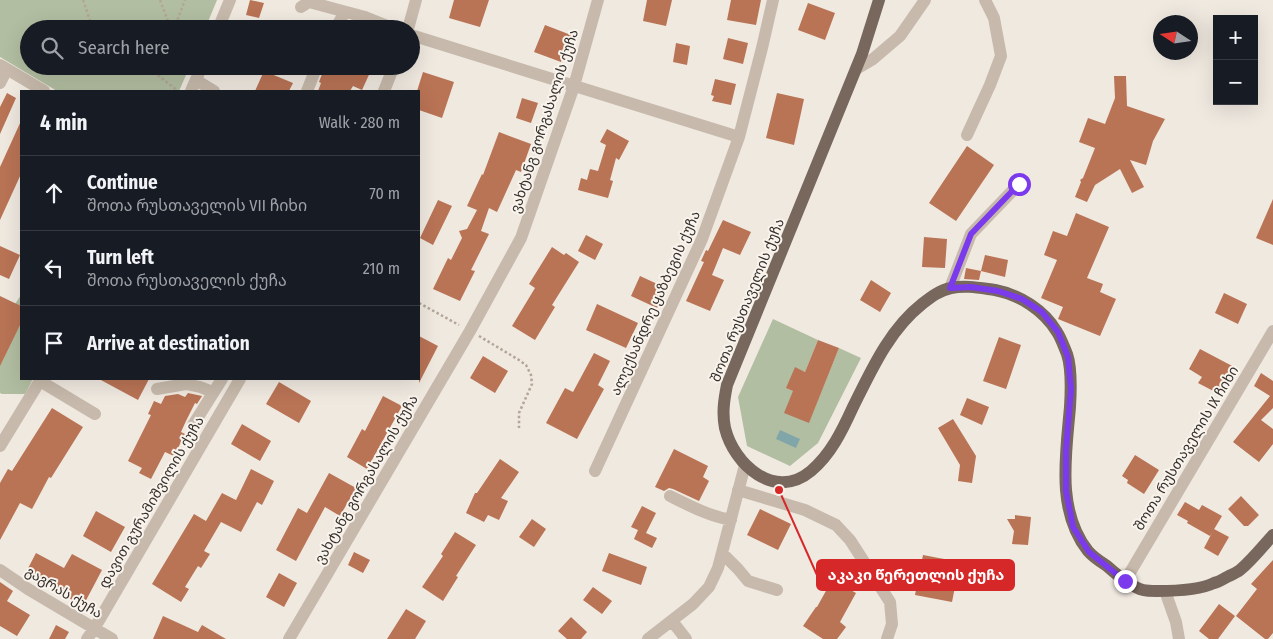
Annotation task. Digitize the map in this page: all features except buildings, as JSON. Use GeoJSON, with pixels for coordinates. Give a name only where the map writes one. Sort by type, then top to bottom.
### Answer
{"type":"FeatureCollection","features":[{"type":"Feature","properties":{"kind":"main road","name":"შოთა რუსთაველის ქუჩა"},"geometry":{"type":"LineString","coordinates":[[879,0],[862,54],[727,385],[723,406],[726,429],[734,451],[751,471],[763,478],[777,482],[792,481],[809,473],[823,459],[839,436],[878,358],[896,330],[915,309],[934,294],[950,288],[980,288],[998,291],[1022,299],[1042,312],[1058,332],[1068,357],[1071,389],[1066,450],[1066,491],[1073,527],[1089,552],[1125,581],[1142,590],[1184,590],[1212,584],[1239,571],[1273,535]]}},
{"type":"Feature","properties":{"kind":"street"},"geometry":{"type":"LineString","coordinates":[[222,20],[230,0]]}},
{"type":"Feature","properties":{"kind":"street"},"geometry":{"type":"LineString","coordinates":[[410,20],[416,0]]}},
{"type":"Feature","properties":{"kind":"street","name":"ვახტანგ გორგასალის ქუჩა"},"geometry":{"type":"LineString","coordinates":[[290,639],[470,331],[521,238],[574,86],[598,0]]}},
{"type":"Feature","properties":{"kind":"street","name":"ალექსანდრე ყაზბეგის ქუჩა"},"geometry":{"type":"LineString","coordinates":[[595,471],[702,239],[739,137],[773,0]]}},
{"type":"Feature","properties":{"kind":"street"},"geometry":{"type":"LineString","coordinates":[[856,69],[873,59],[900,36],[925,0]]}},
{"type":"Feature","properties":{"kind":"street"},"geometry":{"type":"LineString","coordinates":[[967,136],[990,86],[1001,56],[994,18],[985,0]]}},
{"type":"Feature","properties":{"kind":"street"},"geometry":{"type":"LineString","coordinates":[[301,7],[309,2],[372,20]]}},
{"type":"Feature","properties":{"kind":"street"},"geometry":{"type":"LineString","coordinates":[[340,20],[345,12]]}},
{"type":"Feature","properties":{"kind":"street"},"geometry":{"type":"LineString","coordinates":[[420,38],[739,137]]}},
{"type":"Feature","properties":{"kind":"street"},"geometry":{"type":"LineString","coordinates":[[0,82],[3,67],[42,90]]}},
{"type":"Feature","properties":{"kind":"street"},"geometry":{"type":"LineString","coordinates":[[307,90],[313,75]]}},
{"type":"Feature","properties":{"kind":"street"},"geometry":{"type":"LineString","coordinates":[[384,90],[390,75]]}},
{"type":"Feature","properties":{"kind":"street"},"geometry":{"type":"LineString","coordinates":[[194,86],[210,90]]}},
{"type":"Feature","properties":{"kind":"street"},"geometry":{"type":"LineString","coordinates":[[950,288],[971,234],[1019,184]]}},
{"type":"Feature","properties":{"kind":"street","name":"შოთა რუსთაველის IX ჩიხი"},"geometry":{"type":"LineString","coordinates":[[1125,581],[1273,331]]}},
{"type":"Feature","properties":{"kind":"street"},"geometry":{"type":"LineString","coordinates":[[0,446],[41,380],[95,414]]}},
{"type":"Feature","properties":{"kind":"street"},"geometry":{"type":"LineString","coordinates":[[193,425],[221,380]]}},
{"type":"Feature","properties":{"kind":"street","name":"დავით გურამიშვილის ქუჩა"},"geometry":{"type":"LineString","coordinates":[[91,634],[239,380]]}},
{"type":"Feature","properties":{"kind":"street"},"geometry":{"type":"LineString","coordinates":[[157,388],[186,384],[213,392]]}},
{"type":"Feature","properties":{"kind":"street"},"geometry":{"type":"LineString","coordinates":[[648,639],[693,604],[709,587],[718,568],[745,465]]}},
{"type":"Feature","properties":{"kind":"street"},"geometry":{"type":"LineString","coordinates":[[738,490],[805,510],[836,526],[850,540],[890,602],[892,624],[887,639]]}},
{"type":"Feature","properties":{"kind":"street"},"geometry":{"type":"LineString","coordinates":[[670,496],[708,514],[731,520]]}},
{"type":"Feature","properties":{"kind":"street"},"geometry":{"type":"LineString","coordinates":[[722,553],[738,568],[748,581],[777,590]]}},
{"type":"Feature","properties":{"kind":"street","name":"გაგრას ქუჩა"},"geometry":{"type":"LineString","coordinates":[[0,570],[91,634],[112,639]]}},
{"type":"Feature","properties":{"kind":"street"},"geometry":{"type":"LineString","coordinates":[[1165,591],[1176,622],[1179,639]]}},
{"type":"Feature","properties":{"kind":"street"},"geometry":{"type":"LineString","coordinates":[[672,621],[686,639]]}},
{"type":"Feature","properties":{"kind":"path"},"geometry":{"type":"LineString","coordinates":[[82,0],[90,20]]}},
{"type":"Feature","properties":{"kind":"path"},"geometry":{"type":"LineString","coordinates":[[160,0],[168,20]]}},
{"type":"Feature","properties":{"kind":"path"},"geometry":{"type":"LineString","coordinates":[[176,20],[185,0]]}},
{"type":"Feature","properties":{"kind":"path"},"geometry":{"type":"LineString","coordinates":[[159,75],[177,90]]}},
{"type":"Feature","properties":{"kind":"path"},"geometry":{"type":"LineString","coordinates":[[420,304],[470,331],[526,366],[531,375],[532,384],[519,413],[519,428]]}},
{"type":"Feature","properties":{"kind":"green space"},"geometry":{"type":"Polygon","coordinates":[[[0,0],[217,0],[209,20],[20,20],[20,69],[0,57],[0,0]]]}},
{"type":"Feature","properties":{"kind":"green space"},"geometry":{"type":"Polygon","coordinates":[[[30,75],[186,75],[179,90],[55,90],[30,75]]]}},
{"type":"Feature","properties":{"kind":"green space"},"geometry":{"type":"Polygon","coordinates":[[[20,296],[20,380],[32,380],[25,394],[0,393],[0,316],[7,316],[20,296]]]}},
{"type":"Feature","properties":{"kind":"green space"},"geometry":{"type":"Polygon","coordinates":[[[773,319],[818,340],[805,372],[795,368],[787,388],[793,391],[809,422],[839,348],[861,358],[818,443],[790,466],[747,446],[738,397],[773,319]]]}},
{"type":"Feature","properties":{"kind":"water"},"geometry":{"type":"Polygon","coordinates":[[[780,430],[800,439],[796,448],[776,439],[780,430]]]}},
{"type":"Feature","properties":{"kind":"place","name":"აკაკი წერეთლის ქუჩა"},"geometry":{"type":"Point","coordinates":[779,490]}},
{"type":"Feature","properties":{"kind":"route"},"geometry":{"type":"LineString","coordinates":[[1019,184],[971,234],[950,288],[971,287],[998,291],[1022,299],[1042,312],[1058,332],[1068,357],[1071,389],[1066,450],[1066,491],[1073,527],[1089,552],[1125,581]]}}]}
